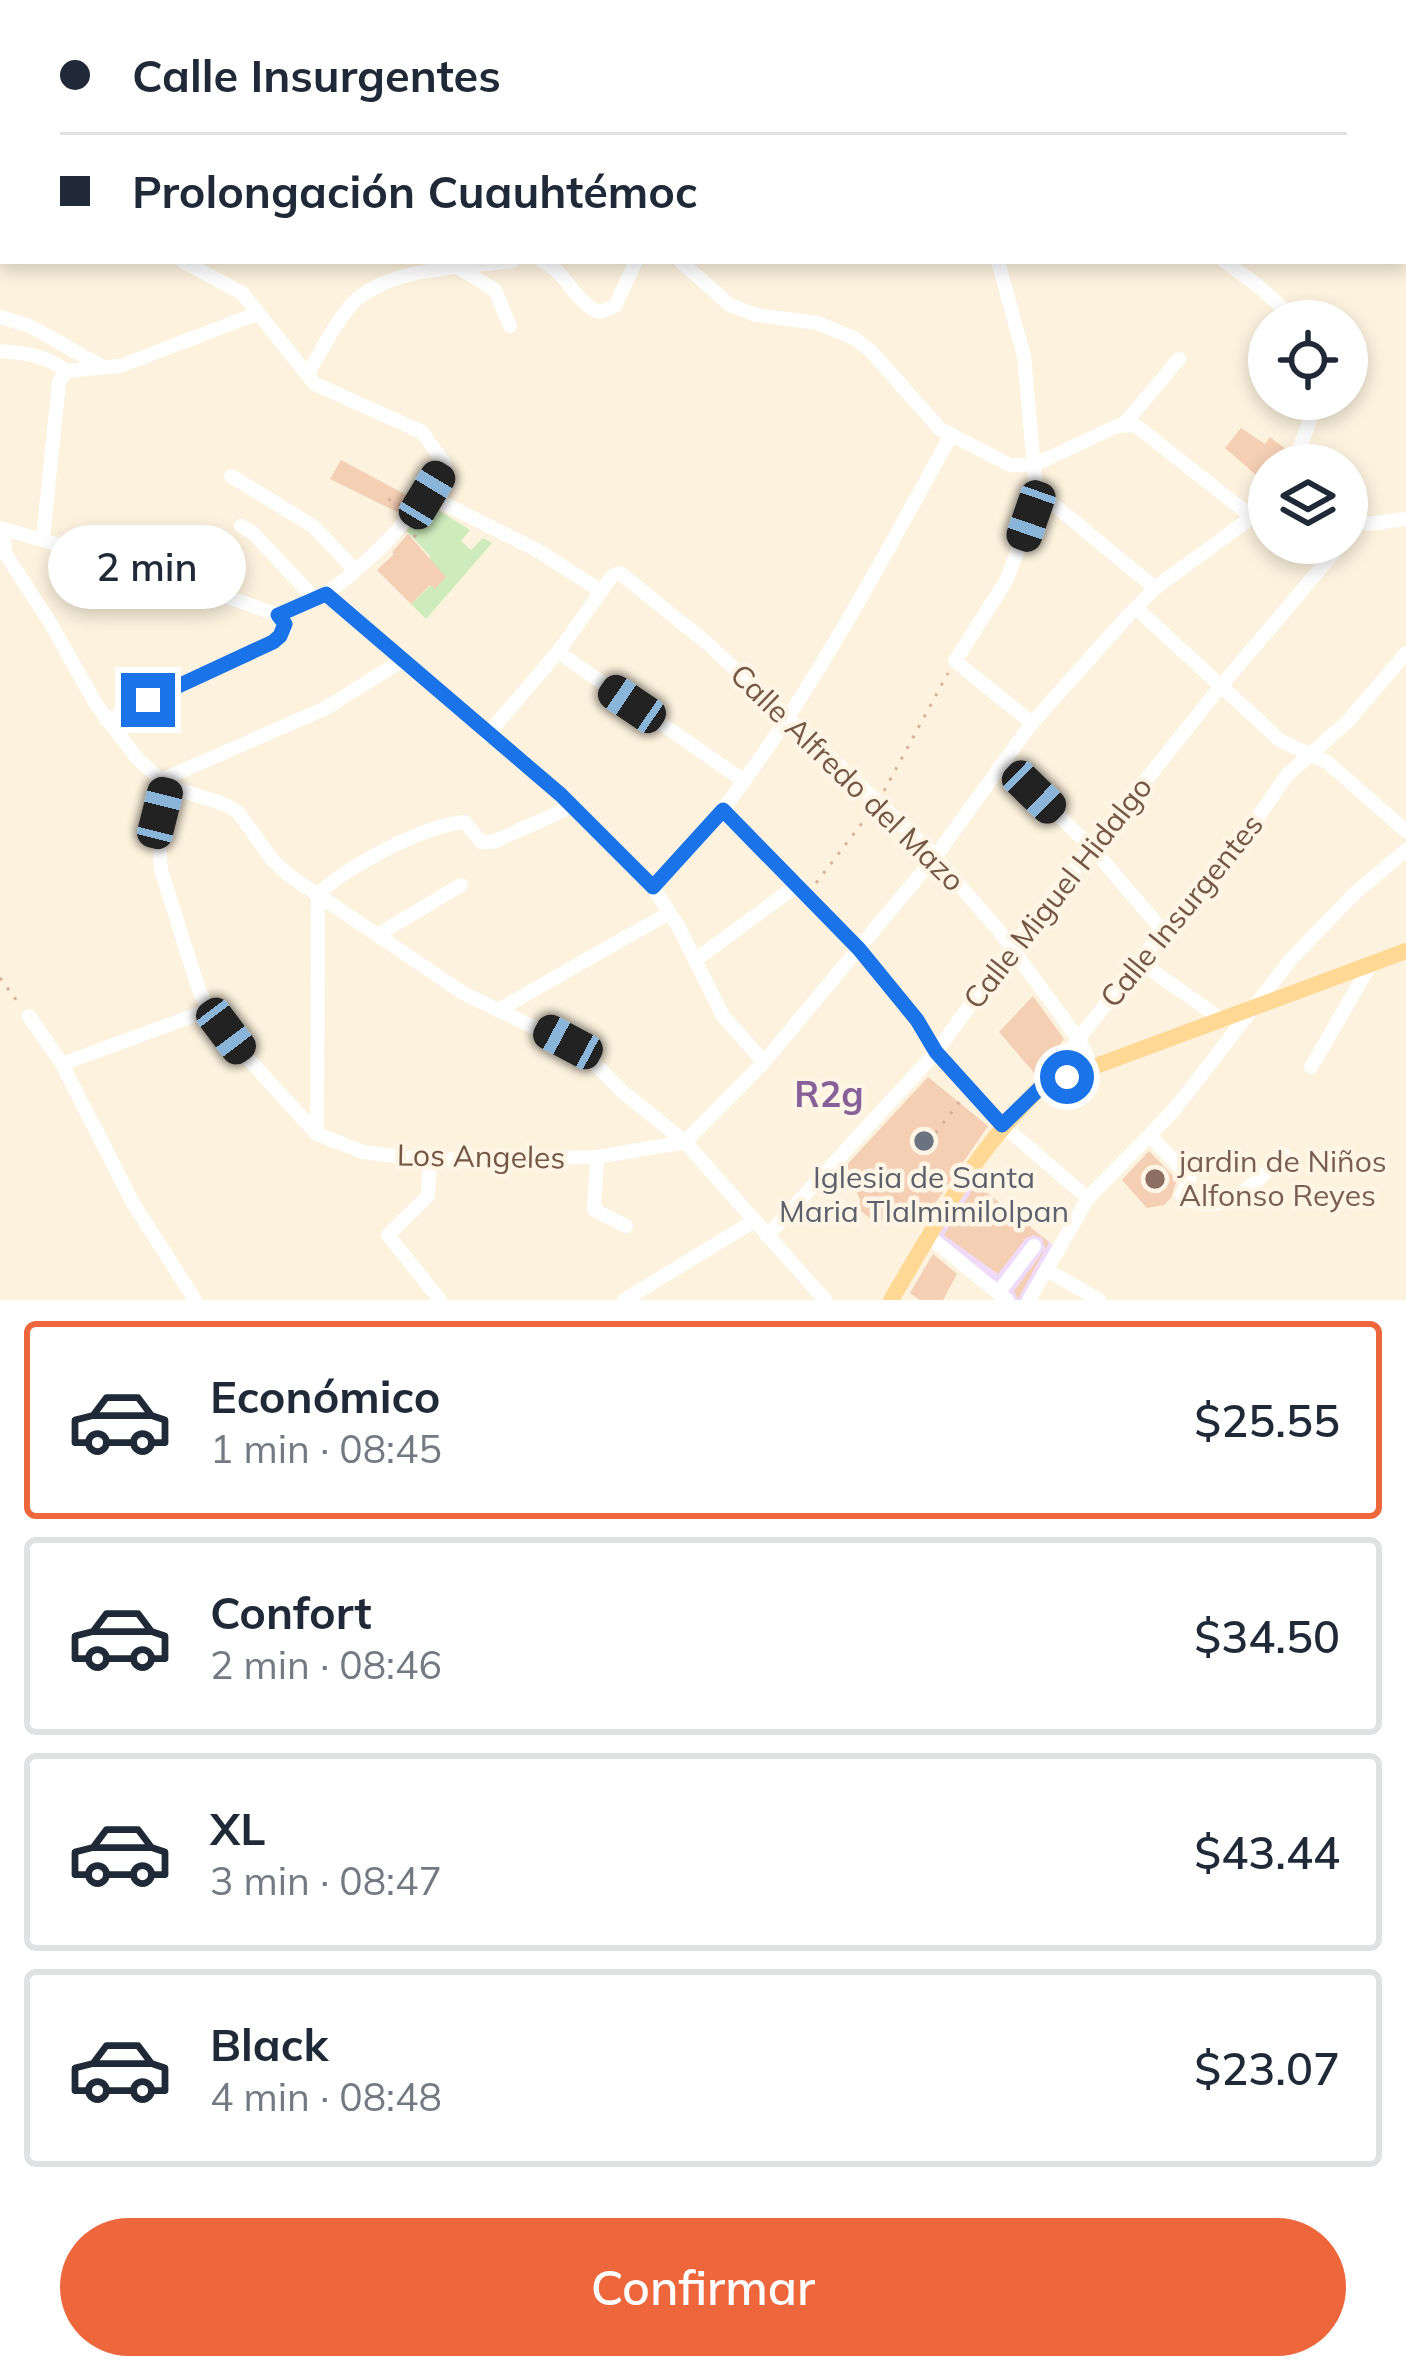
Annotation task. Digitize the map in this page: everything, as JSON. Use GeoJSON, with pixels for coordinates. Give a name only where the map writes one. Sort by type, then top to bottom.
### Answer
{"type":"FeatureCollection","features":[{"type":"Feature","properties":{"kind":"main road"},"geometry":{"type":"LineString","coordinates":[[1042,1086],[1406,951]]}},
{"type":"Feature","properties":{"kind":"main road","name":"Calle Insurgentes"},"geometry":{"type":"LineString","coordinates":[[891,1300],[927,1235],[1002,1125],[1042,1086]]}},
{"type":"Feature","properties":{"kind":"street"},"geometry":{"type":"LineString","coordinates":[[188,264],[242,293],[325,391],[430,437],[445,464],[413,514],[354,568],[320,596],[278,615]]}},
{"type":"Feature","properties":{"kind":"street"},"geometry":{"type":"LineString","coordinates":[[307,375],[359,298],[408,277],[494,264]]}},
{"type":"Feature","properties":{"kind":"street"},"geometry":{"type":"LineString","coordinates":[[548,264],[584,304],[599,312],[615,306],[635,264]]}},
{"type":"Feature","properties":{"kind":"street"},"geometry":{"type":"LineString","coordinates":[[683,264],[721,299],[742,310],[817,323],[854,338],[950,436],[1010,465],[1034,465],[1124,424],[1179,359]]}},
{"type":"Feature","properties":{"kind":"street"},"geometry":{"type":"LineString","coordinates":[[999,264],[1024,356],[1036,490],[1006,581],[955,661],[1032,723]]}},
{"type":"Feature","properties":{"kind":"street"},"geometry":{"type":"LineString","coordinates":[[1228,264],[1271,300]]}},
{"type":"Feature","properties":{"kind":"street"},"geometry":{"type":"LineString","coordinates":[[461,269],[495,290],[510,326]]}},
{"type":"Feature","properties":{"kind":"street"},"geometry":{"type":"LineString","coordinates":[[0,351],[30,354],[66,371],[120,366],[256,314]]}},
{"type":"Feature","properties":{"kind":"street"},"geometry":{"type":"LineString","coordinates":[[0,316],[30,326],[103,367]]}},
{"type":"Feature","properties":{"kind":"street"},"geometry":{"type":"LineString","coordinates":[[43,538],[59,382],[66,371]]}},
{"type":"Feature","properties":{"kind":"street"},"geometry":{"type":"LineString","coordinates":[[1124,424],[1146,429],[1248,514]]}},
{"type":"Feature","properties":{"kind":"street"},"geometry":{"type":"LineString","coordinates":[[653,887],[723,810],[786,718],[849,617],[950,436]]}},
{"type":"Feature","properties":{"kind":"street"},"geometry":{"type":"LineString","coordinates":[[231,476],[314,526],[354,568]]}},
{"type":"Feature","properties":{"kind":"street"},"geometry":{"type":"LineString","coordinates":[[1036,490],[1155,588]]}},
{"type":"Feature","properties":{"kind":"street"},"geometry":{"type":"LineString","coordinates":[[427,495],[537,550],[602,591],[558,652],[487,735]]}},
{"type":"Feature","properties":{"kind":"street"},"geometry":{"type":"LineString","coordinates":[[685,1142],[764,1062],[935,857],[1032,723],[1136,608],[1155,588],[1248,520]]}},
{"type":"Feature","properties":{"kind":"street"},"geometry":{"type":"LineString","coordinates":[[1368,520],[1406,520]]}},
{"type":"Feature","properties":{"kind":"street"},"geometry":{"type":"LineString","coordinates":[[241,526],[573,806],[653,887],[722,1016],[764,1062]]}},
{"type":"Feature","properties":{"kind":"street"},"geometry":{"type":"LineString","coordinates":[[106,719],[273,642],[285,624],[278,615],[169,576],[1,528],[2,549],[106,719],[163,784],[231,806],[273,861],[317,895],[463,993],[581,1050],[685,1142],[825,1300]]}},
{"type":"Feature","properties":{"kind":"street","name":"Calle Miguel Hidalgo"},"geometry":{"type":"LineString","coordinates":[[767,1236],[936,1052],[1011,949],[1324,564]]}},
{"type":"Feature","properties":{"kind":"street","name":"Calle Alfredo del Mazo"},"geometry":{"type":"LineString","coordinates":[[602,591],[617,572],[680,619],[935,857],[1011,949],[1079,1040],[1093,1067]]}},
{"type":"Feature","properties":{"kind":"street"},"geometry":{"type":"LineString","coordinates":[[1136,608],[1281,741],[1337,769],[1406,831]]}},
{"type":"Feature","properties":{"kind":"street"},"geometry":{"type":"LineString","coordinates":[[558,652],[744,781]]}},
{"type":"Feature","properties":{"kind":"street","name":"Calle Insurgentes"},"geometry":{"type":"LineString","coordinates":[[1042,1086],[1162,931],[1220,872],[1287,775],[1348,721],[1406,653]]}},
{"type":"Feature","properties":{"kind":"street"},"geometry":{"type":"LineString","coordinates":[[163,784],[326,708],[401,661]]}},
{"type":"Feature","properties":{"kind":"street"},"geometry":{"type":"LineString","coordinates":[[1005,764],[1093,849],[1162,931]]}},
{"type":"Feature","properties":{"kind":"street","name":"Los Angeles"},"geometry":{"type":"LineString","coordinates":[[163,784],[158,826],[161,870],[209,1010],[286,1105],[317,1134],[363,1152],[430,1160],[597,1157],[685,1142]]}},
{"type":"Feature","properties":{"kind":"street"},"geometry":{"type":"LineString","coordinates":[[317,895],[339,878],[442,825],[465,822],[481,842],[494,842],[573,806]]}},
{"type":"Feature","properties":{"kind":"street"},"geometry":{"type":"LineString","coordinates":[[723,810],[859,949],[917,1020],[936,1052],[1002,1125],[1088,1198]]}},
{"type":"Feature","properties":{"kind":"street"},"geometry":{"type":"LineString","coordinates":[[1029,1300],[1088,1198],[1151,1136],[1318,929],[1406,850]]}},
{"type":"Feature","properties":{"kind":"street"},"geometry":{"type":"LineString","coordinates":[[379,934],[461,886]]}},
{"type":"Feature","properties":{"kind":"street"},"geometry":{"type":"LineString","coordinates":[[695,960],[803,889]]}},
{"type":"Feature","properties":{"kind":"street"},"geometry":{"type":"LineString","coordinates":[[317,895],[317,1134]]}},
{"type":"Feature","properties":{"kind":"street"},"geometry":{"type":"LineString","coordinates":[[498,1010],[669,913]]}},
{"type":"Feature","properties":{"kind":"street"},"geometry":{"type":"LineString","coordinates":[[1140,962],[1221,1019]]}},
{"type":"Feature","properties":{"kind":"street"},"geometry":{"type":"LineString","coordinates":[[1311,1067],[1371,964]]}},
{"type":"Feature","properties":{"kind":"street"},"geometry":{"type":"LineString","coordinates":[[62,1064],[209,1010]]}},
{"type":"Feature","properties":{"kind":"street"},"geometry":{"type":"LineString","coordinates":[[28,1016],[62,1064],[133,1203],[195,1300]]}},
{"type":"Feature","properties":{"kind":"street"},"geometry":{"type":"LineString","coordinates":[[1151,1136],[1190,1178],[1182,1195],[1207,1207],[1243,1192],[1284,1155]]}},
{"type":"Feature","properties":{"kind":"street"},"geometry":{"type":"LineString","coordinates":[[597,1157],[595,1210],[626,1226]]}},
{"type":"Feature","properties":{"kind":"street"},"geometry":{"type":"LineString","coordinates":[[430,1160],[428,1196],[388,1235],[440,1300]]}},
{"type":"Feature","properties":{"kind":"street"},"geometry":{"type":"LineString","coordinates":[[624,1300],[754,1221]]}},
{"type":"Feature","properties":{"kind":"street"},"geometry":{"type":"LineString","coordinates":[[927,1235],[1002,1296],[1034,1246]]}},
{"type":"Feature","properties":{"kind":"street"},"geometry":{"type":"LineString","coordinates":[[1047,1270],[1099,1300]]}},
{"type":"Feature","properties":{"kind":"path"},"geometry":{"type":"LineString","coordinates":[[414,537],[444,502]]}},
{"type":"Feature","properties":{"kind":"path"},"geometry":{"type":"LineString","coordinates":[[803,889],[878,802],[955,661]]}},
{"type":"Feature","properties":{"kind":"path"},"geometry":{"type":"LineString","coordinates":[[0,978],[28,1016]]}},
{"type":"Feature","properties":{"kind":"path"},"geometry":{"type":"LineString","coordinates":[[921,1152],[970,1089]]}},
{"type":"Feature","properties":{"kind":"shaded area"},"geometry":{"type":"Polygon","coordinates":[[[972,1181],[1058,1249],[1027,1300],[1014,1300],[936,1235],[972,1181]]]}},
{"type":"Feature","properties":{"kind":"green space"},"geometry":{"type":"Polygon","coordinates":[[[427,507],[470,530],[461,541],[471,550],[483,538],[492,543],[426,619],[411,604],[431,585],[430,556],[405,529],[427,507]]]}},
{"type":"Feature","properties":{"kind":"building"},"geometry":{"type":"Polygon","coordinates":[[[1241,428],[1265,444],[1248,444],[1248,468],[1225,448],[1241,428]]]}},
{"type":"Feature","properties":{"kind":"building"},"geometry":{"type":"Polygon","coordinates":[[[341,460],[410,497],[397,512],[330,479],[341,460]]]}},
{"type":"Feature","properties":{"kind":"building"},"geometry":{"type":"Polygon","coordinates":[[[408,534],[446,577],[411,604],[377,570],[408,534]]]}},
{"type":"Feature","properties":{"kind":"building"},"geometry":{"type":"Polygon","coordinates":[[[1033,996],[1064,1039],[1036,1075],[999,1032],[1033,996]]]}},
{"type":"Feature","properties":{"kind":"building","name":"Iglesia de Santa Maria Tlalmimilolpan"},"geometry":{"type":"Polygon","coordinates":[[[928,1077],[988,1126],[919,1227],[892,1207],[882,1221],[874,1222],[860,1210],[860,1199],[844,1168],[928,1077]]]}},
{"type":"Feature","properties":{"kind":"building","name":"jardin de Niños Alfonso Reyes"},"geometry":{"type":"Polygon","coordinates":[[[1149,1151],[1177,1180],[1164,1205],[1147,1208],[1122,1180],[1149,1151]]]}},
{"type":"Feature","properties":{"kind":"building"},"geometry":{"type":"Polygon","coordinates":[[[976,1184],[1049,1242],[1018,1299],[1014,1291],[1045,1249],[1042,1238],[1026,1238],[998,1274],[944,1235],[976,1184]]]}},
{"type":"Feature","properties":{"kind":"building"},"geometry":{"type":"Polygon","coordinates":[[[933,1254],[957,1274],[943,1300],[920,1300],[910,1293],[933,1254]]]}},
{"type":"Feature","properties":{"kind":"place","name":"Iglesia de Santa Maria Tlalmimilolpan"},"geometry":{"type":"Point","coordinates":[924,1141]}},
{"type":"Feature","properties":{"kind":"place","name":"jardin de Niños Alfonso Reyes"},"geometry":{"type":"Point","coordinates":[1155,1179]}},
{"type":"Feature","properties":{"kind":"district","name":"R2g"},"geometry":{"type":"Point","coordinates":[829,1094]}},
{"type":"Feature","properties":{"kind":"route"},"geometry":{"type":"LineString","coordinates":[[148,700],[273,642],[284,630],[278,615],[326,594],[561,795],[653,887],[723,810],[859,949],[917,1020],[936,1052],[1002,1125],[1042,1086],[1067,1077]]}}]}
